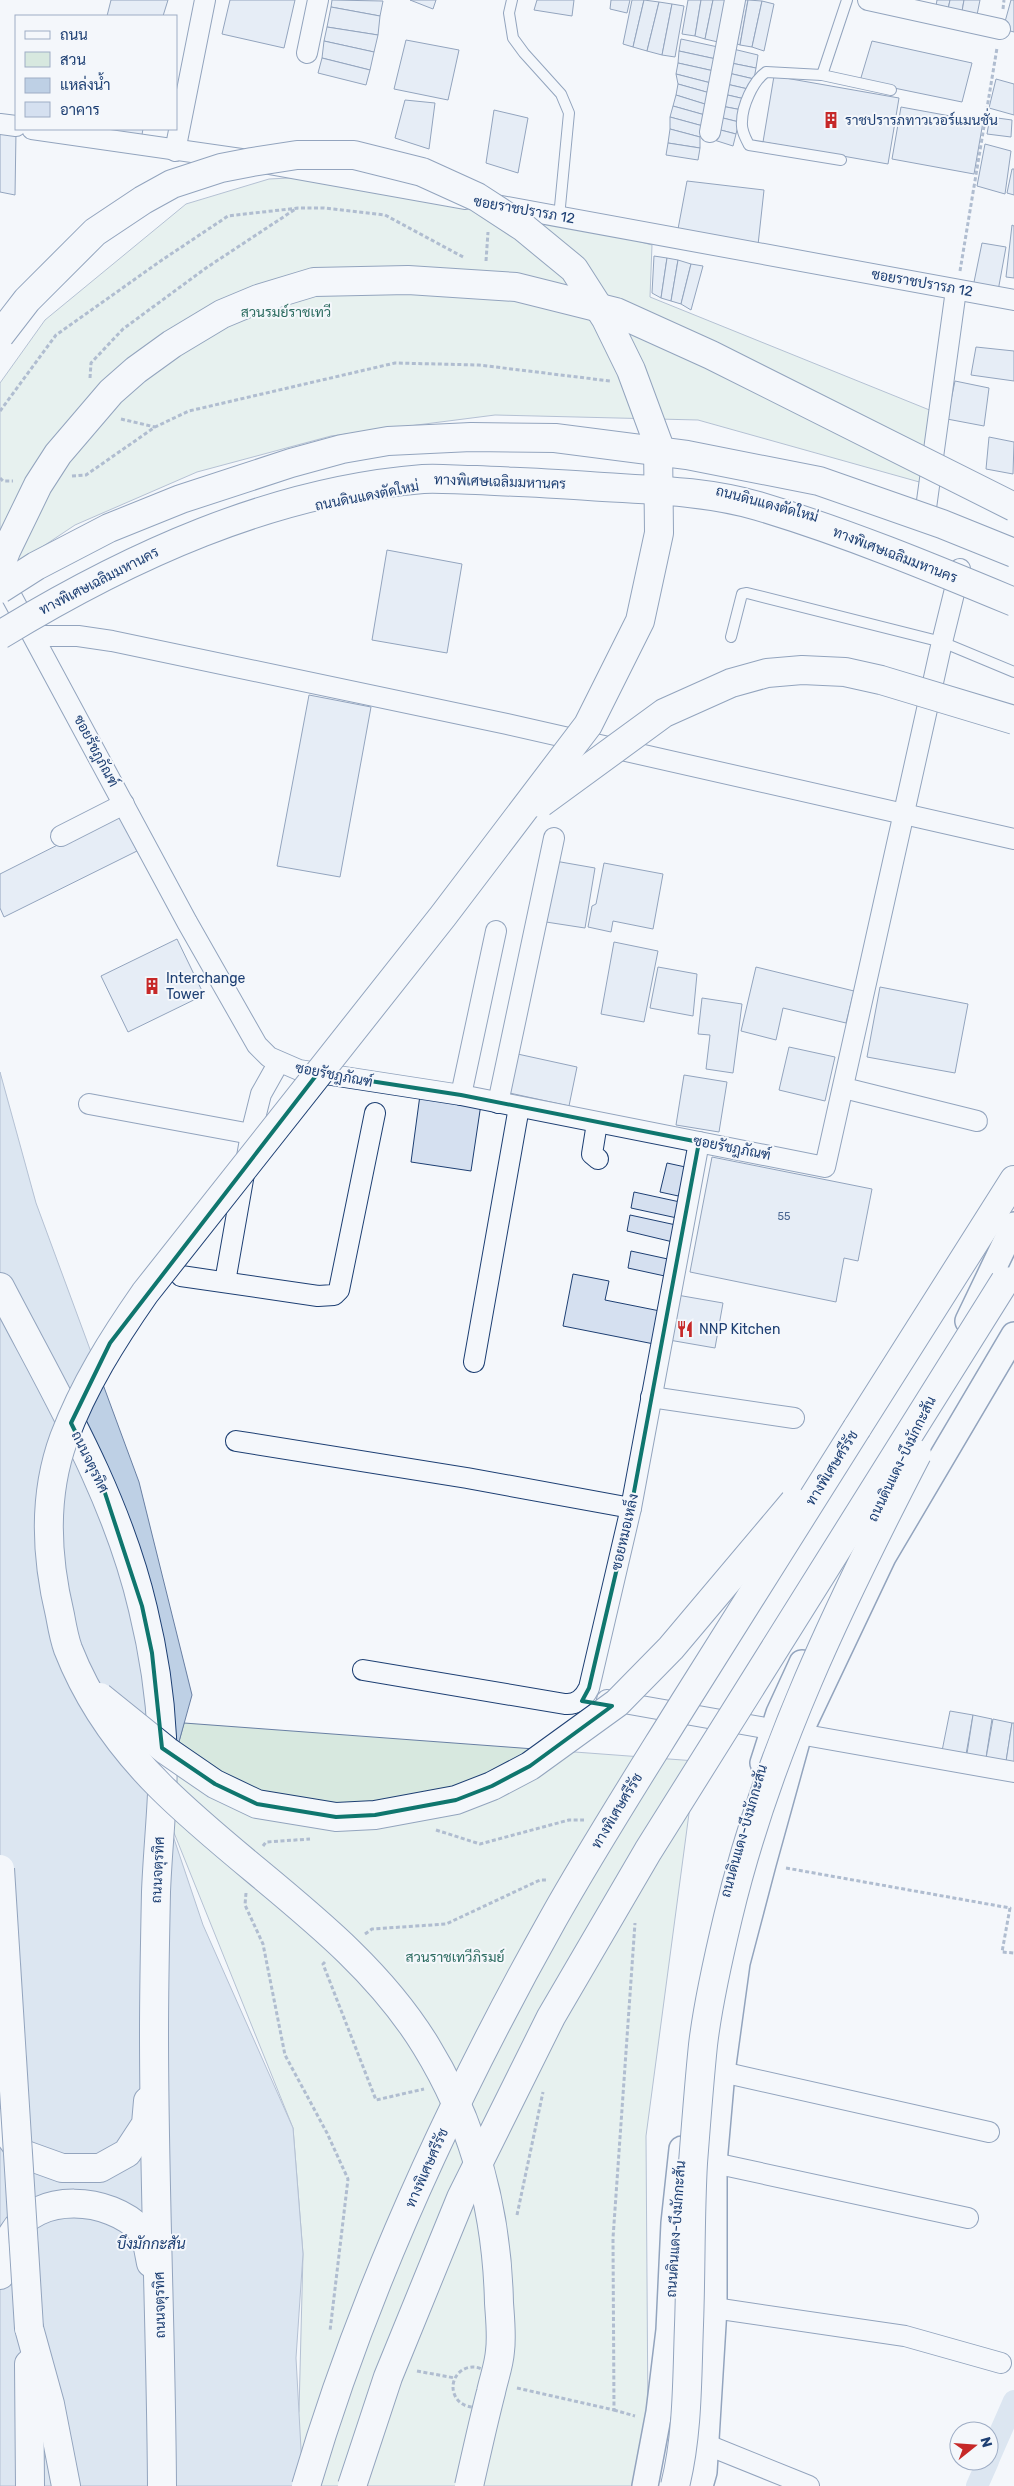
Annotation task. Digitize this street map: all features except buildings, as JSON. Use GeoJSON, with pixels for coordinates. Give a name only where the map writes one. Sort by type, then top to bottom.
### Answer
{"type":"FeatureCollection","features":[{"type":"Feature","properties":{"kind":"main road"},"geometry":{"type":"LineString","coordinates":[[0,335],[27,300],[62,262],[95,232],[143,200],[172,184],[221,168],[297,156],[354,155],[422,172],[477,197],[523,227],[574,269],[606,320],[631,370],[658,443],[659,533],[640,621],[588,725],[515,822],[145,1293],[110,1343],[85,1388],[63,1440],[49,1507],[48,1545],[52,1582],[67,1647],[118,1739],[161,1786],[311,1918],[396,2002],[425,2044],[445,2080],[468,2132],[485,2188],[498,2256],[500,2351],[469,2486]]}},
{"type":"Feature","properties":{"kind":"main road"},"geometry":{"type":"LineString","coordinates":[[0,578],[22,515],[58,454],[84,421],[117,386],[172,344],[222,314],[258,299],[314,282],[408,280],[516,287],[616,312],[711,355],[1014,507]]}},
{"type":"Feature","properties":{"kind":"main road"},"geometry":{"type":"LineString","coordinates":[[0,578],[36,566],[109,528],[181,499],[291,463],[342,449],[388,441],[471,437],[555,438],[687,455],[819,481],[942,524],[1014,553]]}},
{"type":"Feature","properties":{"kind":"main road","name":"ทางพิเศษเฉลิมมหานคร"},"geometry":{"type":"LineString","coordinates":[[0,635],[66,595],[159,549],[264,511],[337,492],[391,482],[427,479],[547,483],[696,494],[756,506],[924,566],[1014,602]]}},
{"type":"Feature","properties":{"kind":"main road"},"geometry":{"type":"LineString","coordinates":[[515,822],[664,713],[731,683],[767,673],[802,670],[845,672],[881,680],[1014,720]]}},
{"type":"Feature","properties":{"kind":"main road","name":"ทางพิเศษศรีรัช"},"geometry":{"type":"LineString","coordinates":[[306,2486],[335,2397],[378,2282],[421,2179],[501,2015],[554,1918],[615,1814],[1014,1180]]}},
{"type":"Feature","properties":{"kind":"main road"},"geometry":{"type":"LineString","coordinates":[[352,2486],[388,2378],[461,2198],[551,2017],[648,1851],[1010,1274]]}},
{"type":"Feature","properties":{"kind":"main road"},"geometry":{"type":"LineString","coordinates":[[676,2486],[680,2467],[687,2380],[693,2164],[704,2041],[720,1951],[740,1867],[767,1781],[827,1634],[876,1533],[1010,1274]]}},
{"type":"Feature","properties":{"kind":"main road","name":"ถนนจตุรทิศ"},"geometry":{"type":"LineString","coordinates":[[0,1287],[104,1490],[124,1541],[142,1606],[152,1652],[162,1736],[162,1803],[156,1889],[154,2035],[162,2486]]}},
{"type":"Feature","properties":{"kind":"main road"},"geometry":{"type":"LineString","coordinates":[[87,1686],[183,1762],[215,1784],[257,1804],[336,1817],[375,1815],[456,1800],[492,1786],[530,1766],[617,1703],[670,1648],[857,1428]]}},
{"type":"Feature","properties":{"kind":"main road"},"geometry":{"type":"LineString","coordinates":[[0,1869],[29,2328],[30,2486]]}},
{"type":"Feature","properties":{"kind":"main road"},"geometry":{"type":"LineString","coordinates":[[0,2123],[23,2154],[62,2168],[100,2168],[127,2153],[146,2124],[154,2035]]}},
{"type":"Feature","properties":{"kind":"main road"},"geometry":{"type":"LineString","coordinates":[[0,2275],[12,2234],[28,2218],[53,2205],[86,2203],[111,2209],[142,2231],[151,2261],[161,2352]]}},
{"type":"Feature","properties":{"kind":"main road"},"geometry":{"type":"LineString","coordinates":[[29,2328],[50,2404],[66,2486]]}},
{"type":"Feature","properties":{"kind":"street"},"geometry":{"type":"LineString","coordinates":[[175,151],[205,0]]}},
{"type":"Feature","properties":{"kind":"street"},"geometry":{"type":"LineString","coordinates":[[307,53],[318,0]]}},
{"type":"Feature","properties":{"kind":"street"},"geometry":{"type":"LineString","coordinates":[[710,132],[735,0]]}},
{"type":"Feature","properties":{"kind":"street"},"geometry":{"type":"LineString","coordinates":[[868,0],[1000,29]]}},
{"type":"Feature","properties":{"kind":"street"},"geometry":{"type":"LineString","coordinates":[[0,124],[15,126]]}},
{"type":"Feature","properties":{"kind":"street","name":"ซอยราชปรารภ 12"},"geometry":{"type":"LineString","coordinates":[[38,130],[244,160],[1014,300]]}},
{"type":"Feature","properties":{"kind":"street"},"geometry":{"type":"LineString","coordinates":[[926,508],[956,290]]}},
{"type":"Feature","properties":{"kind":"street"},"geometry":{"type":"LineString","coordinates":[[0,578],[81,535],[166,498],[278,461],[369,437],[440,432],[549,432],[683,445],[752,456],[821,472],[884,491],[1014,543]]}},
{"type":"Feature","properties":{"kind":"street","name":"ถนนดินแดงตัดใหม่"},"geometry":{"type":"LineString","coordinates":[[0,642],[31,630],[77,598],[161,559],[309,508],[408,486],[548,475],[681,483],[748,496],[874,536],[1014,591]]}},
{"type":"Feature","properties":{"kind":"street"},"geometry":{"type":"LineString","coordinates":[[960,569],[942,642],[844,1088],[977,1121]]}},
{"type":"Feature","properties":{"kind":"street","name":"ซอยรัชฎภัณฑ์"},"geometry":{"type":"LineString","coordinates":[[0,578],[31,630],[187,922],[257,1045],[269,1057],[299,1070],[461,1095],[597,1124],[825,1167],[844,1088]]}},
{"type":"Feature","properties":{"kind":"street"},"geometry":{"type":"LineString","coordinates":[[31,630],[112,641],[507,724],[905,816],[1014,839]]}},
{"type":"Feature","properties":{"kind":"street"},"geometry":{"type":"LineString","coordinates":[[61,836],[124,804]]}},
{"type":"Feature","properties":{"kind":"street"},"geometry":{"type":"LineString","coordinates":[[498,1103],[554,838]]}},
{"type":"Feature","properties":{"kind":"street"},"geometry":{"type":"LineString","coordinates":[[461,1095],[496,931]]}},
{"type":"Feature","properties":{"kind":"street"},"geometry":{"type":"LineString","coordinates":[[225,1282],[250,1134],[261,1094],[279,1062]]}},
{"type":"Feature","properties":{"kind":"street"},"geometry":{"type":"LineString","coordinates":[[89,1104],[250,1134]]}},
{"type":"Feature","properties":{"kind":"street"},"geometry":{"type":"LineString","coordinates":[[474,1362],[519,1107]]}},
{"type":"Feature","properties":{"kind":"street"},"geometry":{"type":"LineString","coordinates":[[181,1276],[318,1296],[334,1295],[339,1290],[375,1112]]}},
{"type":"Feature","properties":{"kind":"street"},"geometry":{"type":"LineString","coordinates":[[597,1124],[592,1154],[598,1159]]}},
{"type":"Feature","properties":{"kind":"street","name":"ซอยหมอเหล็ง"},"geometry":{"type":"LineString","coordinates":[[585,1696],[589,1688],[631,1508],[699,1142]]}},
{"type":"Feature","properties":{"kind":"street","name":"ถนนดินแดง-บึงมักกะสัน"},"geometry":{"type":"LineString","coordinates":[[645,2486],[659,2412],[669,2330],[674,2223],[692,2062],[709,1951],[772,1732],[783,1704],[1014,1225]]}},
{"type":"Feature","properties":{"kind":"street","name":"ถนนดินแดง-บึงมักกะสัน"},"geometry":{"type":"LineString","coordinates":[[700,2486],[704,2472],[714,2308],[714,2163],[722,2072],[736,1963],[763,1864],[798,1737],[883,1557],[1014,1335]]}},
{"type":"Feature","properties":{"kind":"street"},"geometry":{"type":"LineString","coordinates":[[651,1396],[794,1418]]}},
{"type":"Feature","properties":{"kind":"street"},"geometry":{"type":"LineString","coordinates":[[236,1441],[467,1478],[631,1508]]}},
{"type":"Feature","properties":{"kind":"street"},"geometry":{"type":"LineString","coordinates":[[363,1670],[565,1704],[572,1704],[585,1696],[586,1700],[590,1702],[1014,1772]]}},
{"type":"Feature","properties":{"kind":"street"},"geometry":{"type":"LineString","coordinates":[[722,2072],[989,2132]]}},
{"type":"Feature","properties":{"kind":"street"},"geometry":{"type":"LineString","coordinates":[[714,2163],[968,2218]]}},
{"type":"Feature","properties":{"kind":"street"},"geometry":{"type":"LineString","coordinates":[[714,2308],[905,2336],[1001,2363]]}},
{"type":"Feature","properties":{"kind":"street"},"geometry":{"type":"LineString","coordinates":[[705,2444],[809,2486]]}},
{"type":"Feature","properties":{"kind":"lane"},"geometry":{"type":"LineString","coordinates":[[512,0],[509,13],[514,38],[524,53],[561,94],[569,113],[559,216]]}},
{"type":"Feature","properties":{"kind":"lane"},"geometry":{"type":"LineString","coordinates":[[822,75],[847,0]]}},
{"type":"Feature","properties":{"kind":"lane"},"geometry":{"type":"LineString","coordinates":[[841,160],[749,145],[743,133],[742,121],[752,86],[766,72],[822,75],[890,90]]}},
{"type":"Feature","properties":{"kind":"lane"},"geometry":{"type":"LineString","coordinates":[[731,637],[742,594],[748,593],[942,642],[1014,672]]}},
{"type":"Feature","properties":{"kind":"path"},"geometry":{"type":"LineString","coordinates":[[956,290],[1000,29]]}},
{"type":"Feature","properties":{"kind":"path"},"geometry":{"type":"LineString","coordinates":[[0,410],[56,335],[228,216],[298,208],[324,208],[385,215],[466,258]]}},
{"type":"Feature","properties":{"kind":"path"},"geometry":{"type":"LineString","coordinates":[[68,476],[86,475],[155,427],[189,411],[395,363],[479,365],[610,381],[612,372]]}},
{"type":"Feature","properties":{"kind":"path"},"geometry":{"type":"LineString","coordinates":[[0,478],[3,481],[21,480]]}},
{"type":"Feature","properties":{"kind":"path"},"geometry":{"type":"LineString","coordinates":[[763,1864],[1010,1908],[1002,1952],[1014,1953]]}},
{"type":"Feature","properties":{"kind":"highlighted area"},"geometry":{"type":"Polygon","coordinates":[[[318,1073],[461,1095],[699,1142],[631,1508],[589,1688],[582,1701],[612,1706],[530,1766],[492,1786],[456,1800],[375,1815],[336,1817],[257,1804],[215,1784],[162,1748],[152,1653],[142,1606],[104,1490],[71,1423],[110,1343],[318,1073]]]}},
{"type":"Feature","properties":{"kind":"green space","name":"สวนรมย์ราชเทวี"},"geometry":{"type":"Polygon","coordinates":[[[387,173],[652,245],[650,297],[932,411],[930,485],[698,420],[495,415],[331,436],[197,472],[75,525],[6,571],[0,560],[0,383],[45,320],[186,204],[269,179],[387,173]]]}},
{"type":"Feature","properties":{"kind":"green space","name":"สวนราชเทวีภิรมย์"},"geometry":{"type":"Polygon","coordinates":[[[184,1723],[696,1761],[646,2136],[648,2424],[632,2486],[284,2486],[284,2469],[299,2411],[303,2254],[293,2128],[162,1803],[184,1723]]]}},
{"type":"Feature","properties":{"kind":"water","name":"บึงมักกะสัน"},"geometry":{"type":"Polygon","coordinates":[[[0,1072],[36,1203],[139,1482],[192,1695],[162,1803],[203,1925],[293,2128],[303,2254],[296,2358],[303,2486],[0,2486],[0,1072]]]}},
{"type":"Feature","properties":{"kind":"waterway"},"geometry":{"type":"LineString","coordinates":[[999,2435],[1014,2401]]}},
{"type":"Feature","properties":{"kind":"waterway"},"geometry":{"type":"LineString","coordinates":[[977,2486],[984,2471]]}},
{"type":"Feature","properties":{"kind":"place","name":"ราชปรารภทาวเวอร์แมนชั่น"},"geometry":{"type":"Point","coordinates":[831,120]}},
{"type":"Feature","properties":{"kind":"place","name":"Interchange Tower"},"geometry":{"type":"Point","coordinates":[152,986]}},
{"type":"Feature","properties":{"kind":"place","name":"NNP Kitchen"},"geometry":{"type":"Point","coordinates":[685,1329]}}]}
